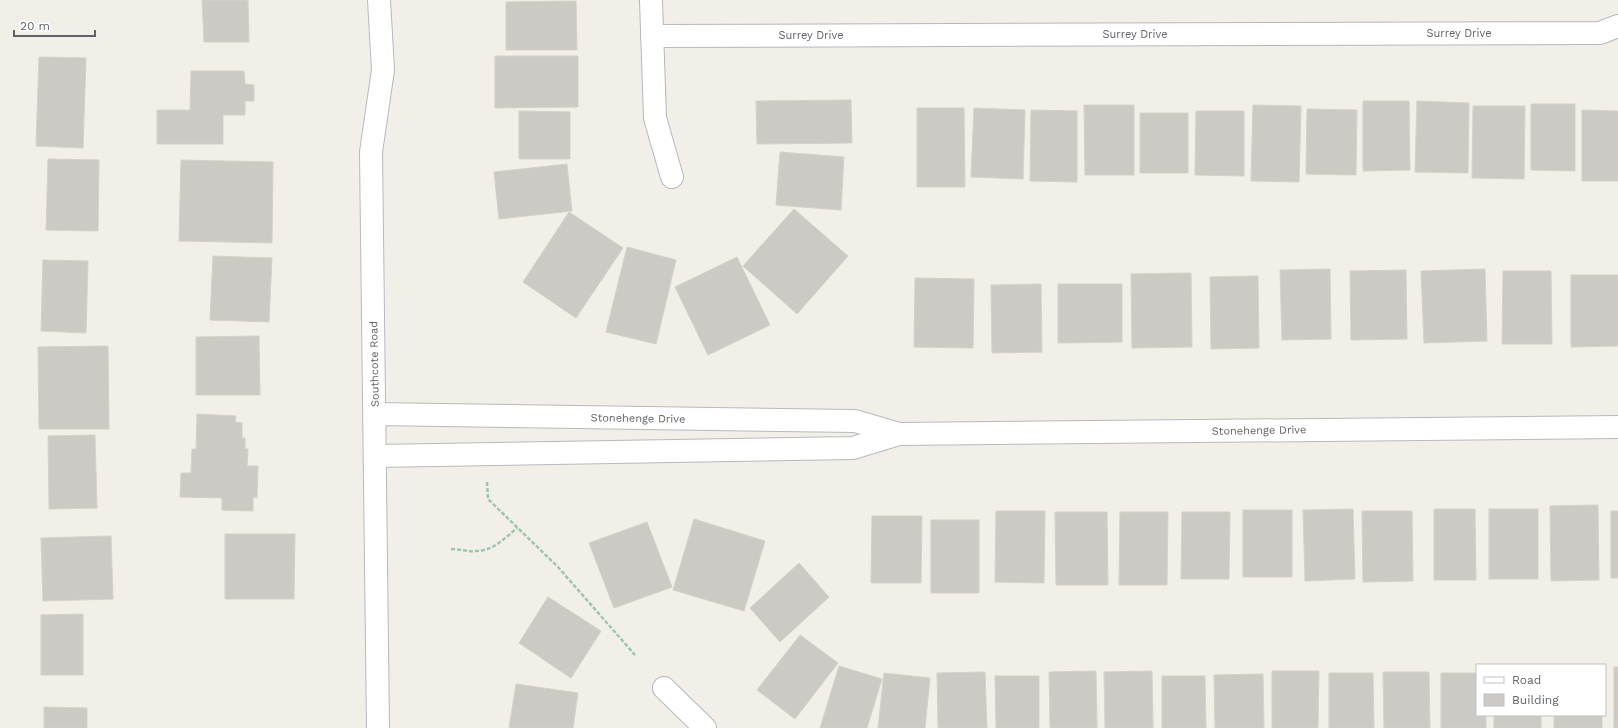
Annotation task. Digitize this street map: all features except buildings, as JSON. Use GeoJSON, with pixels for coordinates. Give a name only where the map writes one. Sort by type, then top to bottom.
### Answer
{"type":"FeatureCollection","features":[{"type":"Feature","properties":{"kind":"street","name":"Southcote Road"},"geometry":{"type":"LineString","coordinates":[[378,728],[376,456],[371,152],[383,70],[379,0]]}},
{"type":"Feature","properties":{"kind":"street"},"geometry":{"type":"LineString","coordinates":[[651,0],[656,118],[672,177]]}},
{"type":"Feature","properties":{"kind":"street","name":"Surrey Drive"},"geometry":{"type":"LineString","coordinates":[[652,36],[1600,33],[1618,26]]}},
{"type":"Feature","properties":{"kind":"street","name":"Stonehenge Drive"},"geometry":{"type":"LineString","coordinates":[[375,414],[855,421],[899,434]]}},
{"type":"Feature","properties":{"kind":"street","name":"Stonehenge Drive"},"geometry":{"type":"LineString","coordinates":[[376,456],[853,448],[899,434],[1618,427]]}},
{"type":"Feature","properties":{"kind":"street"},"geometry":{"type":"LineString","coordinates":[[664,688],[705,728]]}},
{"type":"Feature","properties":{"kind":"path"},"geometry":{"type":"LineString","coordinates":[[487,482],[488,499],[558,567],[635,655]]}},
{"type":"Feature","properties":{"kind":"path"},"geometry":{"type":"LineString","coordinates":[[451,549],[476,551],[489,548],[502,541],[517,528]]}}]}
